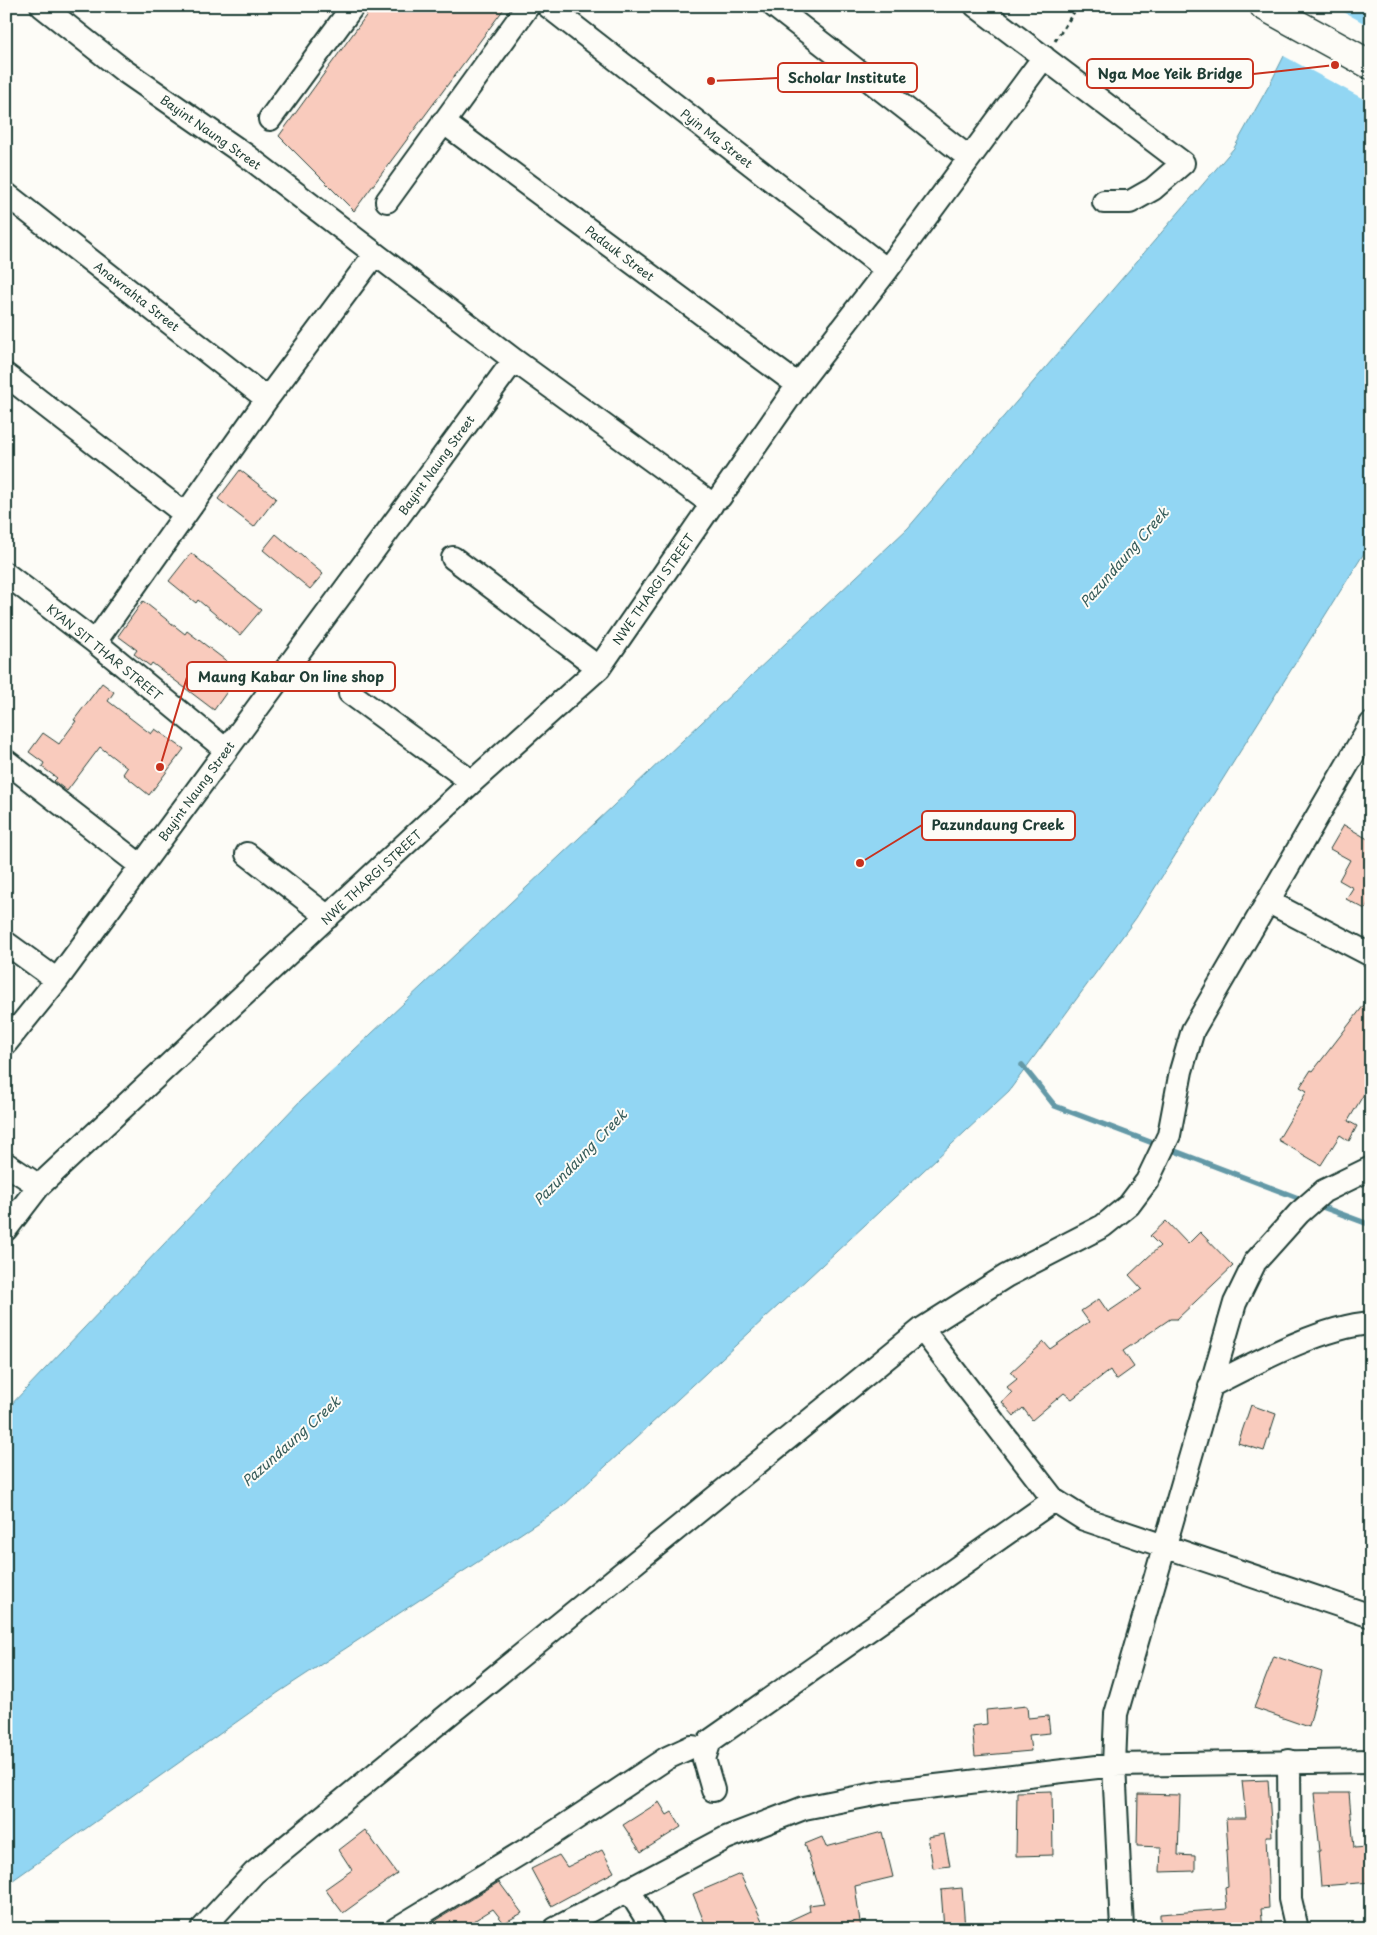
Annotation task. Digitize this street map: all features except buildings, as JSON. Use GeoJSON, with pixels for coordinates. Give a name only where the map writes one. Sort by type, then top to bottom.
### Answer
{"type":"FeatureCollection","features":[{"type":"Feature","properties":{"kind":"main road"},"geometry":{"type":"LineString","coordinates":[[1264,6],[1371,64]]}},
{"type":"Feature","properties":{"kind":"street","name":"Bayint Naung Street"},"geometry":{"type":"LineString","coordinates":[[6,1044],[57,980],[514,360],[247,156],[123,70],[42,6]]}},
{"type":"Feature","properties":{"kind":"street"},"geometry":{"type":"LineString","coordinates":[[270,119],[353,6]]}},
{"type":"Feature","properties":{"kind":"street"},"geometry":{"type":"LineString","coordinates":[[387,201],[528,6]]}},
{"type":"Feature","properties":{"kind":"street","name":"Pyin Ma Street"},"geometry":{"type":"LineString","coordinates":[[548,6],[886,270]]}},
{"type":"Feature","properties":{"kind":"street"},"geometry":{"type":"LineString","coordinates":[[774,6],[968,157]]}},
{"type":"Feature","properties":{"kind":"street"},"geometry":{"type":"LineString","coordinates":[[976,6],[1183,162],[1153,189],[1130,202],[1104,202]]}},
{"type":"Feature","properties":{"kind":"street","name":"NWE THARGI STREET"},"geometry":{"type":"LineString","coordinates":[[6,1229],[39,1186],[472,782],[599,668],[798,385],[1044,57]]}},
{"type":"Feature","properties":{"kind":"street","name":"Padauk Street"},"geometry":{"type":"LineString","coordinates":[[443,122],[798,385]]}},
{"type":"Feature","properties":{"kind":"street","name":"Anawrahta Street"},"geometry":{"type":"LineString","coordinates":[[8,200],[267,398]]}},
{"type":"Feature","properties":{"kind":"street"},"geometry":{"type":"LineString","coordinates":[[95,642],[267,398],[374,254]]}},
{"type":"Feature","properties":{"kind":"street"},"geometry":{"type":"LineString","coordinates":[[514,360],[716,501]]}},
{"type":"Feature","properties":{"kind":"street"},"geometry":{"type":"LineString","coordinates":[[6,375],[185,514]]}},
{"type":"Feature","properties":{"kind":"street"},"geometry":{"type":"LineString","coordinates":[[453,558],[599,668]]}},
{"type":"Feature","properties":{"kind":"street","name":"KYAN SIT THAR STREET"},"geometry":{"type":"LineString","coordinates":[[6,574],[95,642],[226,750]]}},
{"type":"Feature","properties":{"kind":"street"},"geometry":{"type":"LineString","coordinates":[[350,693],[472,782]]}},
{"type":"Feature","properties":{"kind":"street"},"geometry":{"type":"LineString","coordinates":[[202,1929],[254,1874],[922,1328],[1006,1276],[1103,1226],[1129,1205],[1147,1181],[1169,1135],[1181,1071],[1193,1030],[1371,724]]}},
{"type":"Feature","properties":{"kind":"street"},"geometry":{"type":"LineString","coordinates":[[6,761],[141,866]]}},
{"type":"Feature","properties":{"kind":"street"},"geometry":{"type":"LineString","coordinates":[[247,854],[328,917]]}},
{"type":"Feature","properties":{"kind":"street"},"geometry":{"type":"LineString","coordinates":[[1269,902],[1371,955]]}},
{"type":"Feature","properties":{"kind":"street"},"geometry":{"type":"LineString","coordinates":[[6,943],[57,980]]}},
{"type":"Feature","properties":{"kind":"street"},"geometry":{"type":"LineString","coordinates":[[6,1164],[39,1186]]}},
{"type":"Feature","properties":{"kind":"street"},"geometry":{"type":"LineString","coordinates":[[1122,1929],[1114,1765],[1116,1714],[1235,1303],[1255,1262],[1300,1213],[1324,1191],[1371,1168]]}},
{"type":"Feature","properties":{"kind":"street"},"geometry":{"type":"LineString","coordinates":[[1210,1386],[1284,1349],[1356,1324],[1371,1323]]}},
{"type":"Feature","properties":{"kind":"street"},"geometry":{"type":"LineString","coordinates":[[922,1328],[1054,1500],[1084,1519],[1371,1616]]}},
{"type":"Feature","properties":{"kind":"street"},"geometry":{"type":"LineString","coordinates":[[713,1790],[704,1759],[710,1741],[1054,1500]]}},
{"type":"Feature","properties":{"kind":"street"},"geometry":{"type":"LineString","coordinates":[[396,1929],[549,1836],[674,1754],[690,1748],[706,1749]]}},
{"type":"Feature","properties":{"kind":"street"},"geometry":{"type":"LineString","coordinates":[[1288,1761],[1290,1899],[1297,1929]]}},
{"type":"Feature","properties":{"kind":"street"},"geometry":{"type":"LineString","coordinates":[[555,1929],[726,1838],[804,1808],[885,1792],[1114,1765],[1371,1761]]}},
{"type":"Feature","properties":{"kind":"street"},"geometry":{"type":"LineString","coordinates":[[628,1889],[653,1929]]}},
{"type":"Feature","properties":{"kind":"path"},"geometry":{"type":"LineString","coordinates":[[1044,57],[1078,6]]}},
{"type":"Feature","properties":{"kind":"water"},"geometry":{"type":"Polygon","coordinates":[[[1309,6],[1371,6],[1371,542],[1136,918],[1009,1091],[563,1506],[279,1692],[6,1885],[6,1410],[301,1100],[908,528],[1234,148],[1272,80],[1309,6]]]}},
{"type":"Feature","properties":{"kind":"pier"},"geometry":{"type":"Polygon","coordinates":[[[1306,6],[1333,6],[1371,27],[1371,103],[1282,55],[1306,6]]]}},
{"type":"Feature","properties":{"kind":"waterway"},"geometry":{"type":"LineString","coordinates":[[1022,1065],[1055,1106],[1158,1145]]}},
{"type":"Feature","properties":{"kind":"waterway"},"geometry":{"type":"LineString","coordinates":[[1167,1148],[1306,1201]]}},
{"type":"Feature","properties":{"kind":"waterway"},"geometry":{"type":"LineString","coordinates":[[1317,1205],[1371,1225]]}},
{"type":"Feature","properties":{"kind":"place","name":"Nga Moe Yeik Bridge"},"geometry":{"type":"Point","coordinates":[1335,65]}},
{"type":"Feature","properties":{"kind":"place","name":"Scholar Institute"},"geometry":{"type":"Point","coordinates":[711,81]}},
{"type":"Feature","properties":{"kind":"place","name":"Maung Kabar On line shop"},"geometry":{"type":"Point","coordinates":[160,767]}},
{"type":"Feature","properties":{"kind":"place","name":"Pazundaung Creek"},"geometry":{"type":"Point","coordinates":[860,863]}}]}
